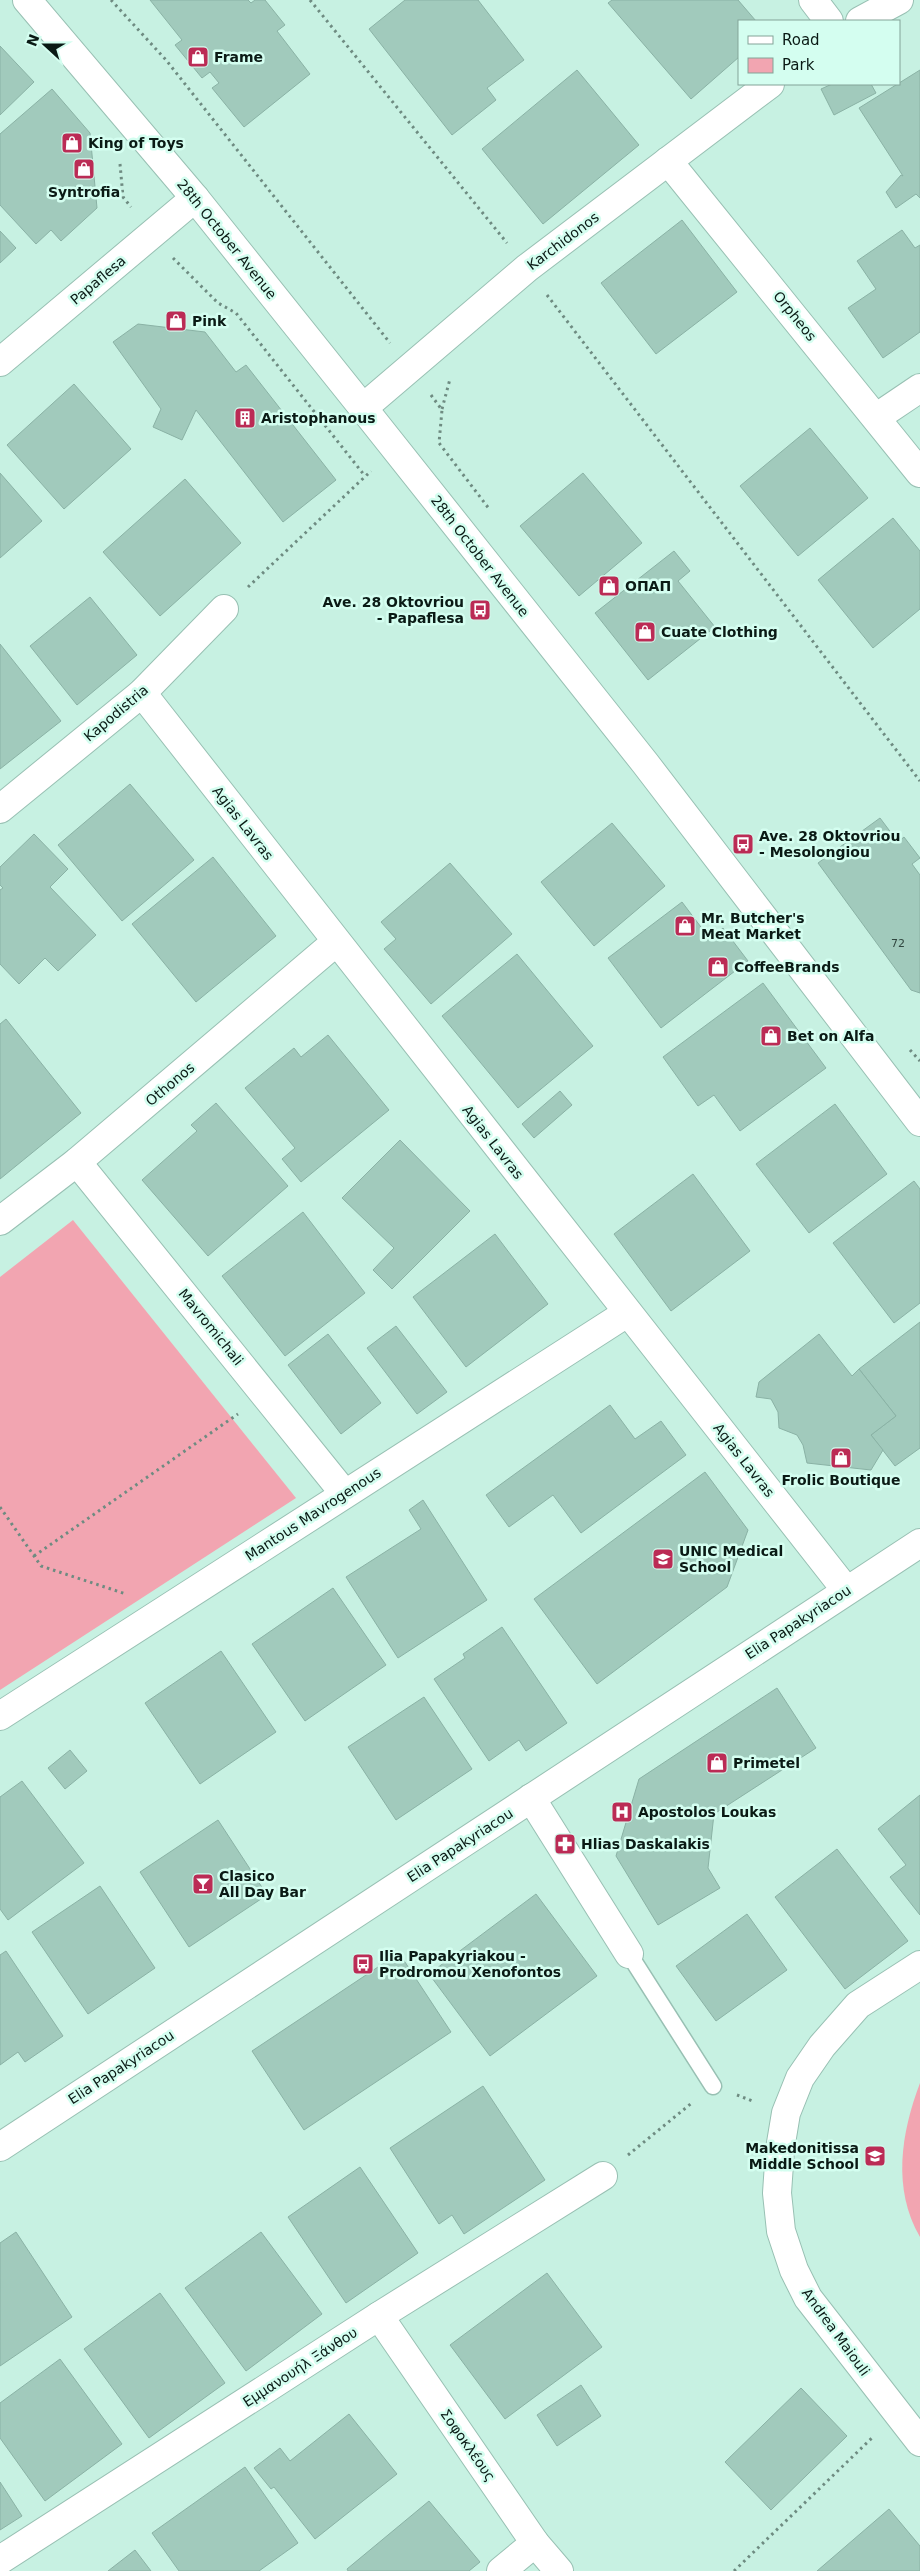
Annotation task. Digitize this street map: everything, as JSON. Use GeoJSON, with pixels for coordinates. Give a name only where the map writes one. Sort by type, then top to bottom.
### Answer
{"type":"FeatureCollection","features":[{"type":"Feature","properties":{"kind":"street"},"geometry":{"type":"LineString","coordinates":[[813,0],[828,20]]}},
{"type":"Feature","properties":{"kind":"street"},"geometry":{"type":"LineString","coordinates":[[862,20],[900,0]]}},
{"type":"Feature","properties":{"kind":"street","name":"28th October Avenue"},"geometry":{"type":"LineString","coordinates":[[37,4],[195,198],[645,763],[920,1122]]}},
{"type":"Feature","properties":{"kind":"street","name":"Karchidonos"},"geometry":{"type":"LineString","coordinates":[[363,408],[527,268],[769,85]]}},
{"type":"Feature","properties":{"kind":"street","name":"Orpheos"},"geometry":{"type":"LineString","coordinates":[[668,160],[920,473]]}},
{"type":"Feature","properties":{"kind":"street","name":"Papaflesa"},"geometry":{"type":"LineString","coordinates":[[0,362],[195,198]]}},
{"type":"Feature","properties":{"kind":"street"},"geometry":{"type":"LineString","coordinates":[[876,417],[920,388]]}},
{"type":"Feature","properties":{"kind":"street","name":"Kapodistria"},"geometry":{"type":"LineString","coordinates":[[0,809],[142,692],[224,609]]}},
{"type":"Feature","properties":{"kind":"street","name":"Agias Lavras"},"geometry":{"type":"LineString","coordinates":[[142,692],[336,942],[846,1590]]}},
{"type":"Feature","properties":{"kind":"street","name":"Othonos"},"geometry":{"type":"LineString","coordinates":[[0,1221],[78,1162],[336,942]]}},
{"type":"Feature","properties":{"kind":"street","name":"Mavromichali"},"geometry":{"type":"LineString","coordinates":[[78,1162],[344,1493]]}},
{"type":"Feature","properties":{"kind":"street","name":"Mantous Mavrogenous"},"geometry":{"type":"LineString","coordinates":[[0,1716],[344,1493],[627,1313]]}},
{"type":"Feature","properties":{"kind":"street","name":"Elia Papakyriacou"},"geometry":{"type":"LineString","coordinates":[[0,2147],[920,1543]]}},
{"type":"Feature","properties":{"kind":"street"},"geometry":{"type":"LineString","coordinates":[[531,1798],[629,1954]]}},
{"type":"Feature","properties":{"kind":"street","name":"Andrea Maiouli"},"geometry":{"type":"LineString","coordinates":[[920,1965],[858,2005],[822,2046],[800,2078],[786,2113],[780,2149],[777,2194],[781,2232],[794,2270],[808,2298],[920,2442]]}},
{"type":"Feature","properties":{"kind":"street","name":"Εμμανουήλ Ξάνθου"},"geometry":{"type":"LineString","coordinates":[[0,2560],[379,2316],[603,2176]]}},
{"type":"Feature","properties":{"kind":"street","name":"Σοφοκλέους"},"geometry":{"type":"LineString","coordinates":[[379,2316],[535,2543],[560,2571]]}},
{"type":"Feature","properties":{"kind":"street"},"geometry":{"type":"LineString","coordinates":[[501,2571],[535,2543]]}},
{"type":"Feature","properties":{"kind":"lane"},"geometry":{"type":"LineString","coordinates":[[629,1954],[712,2086]]}},
{"type":"Feature","properties":{"kind":"path"},"geometry":{"type":"LineString","coordinates":[[112,0],[166,60],[442,410],[439,443],[493,514]]}},
{"type":"Feature","properties":{"kind":"path"},"geometry":{"type":"LineString","coordinates":[[310,0],[527,268],[920,781]]}},
{"type":"Feature","properties":{"kind":"path"},"geometry":{"type":"LineString","coordinates":[[224,609],[394,448]]}},
{"type":"Feature","properties":{"kind":"path"},"geometry":{"type":"LineString","coordinates":[[907,1047],[920,1061]]}},
{"type":"Feature","properties":{"kind":"path"},"geometry":{"type":"LineString","coordinates":[[34,1556],[265,1395]]}},
{"type":"Feature","properties":{"kind":"path"},"geometry":{"type":"LineString","coordinates":[[0,1507],[41,1566],[167,1607]]}},
{"type":"Feature","properties":{"kind":"path"},"geometry":{"type":"LineString","coordinates":[[603,2176],[712,2086],[786,2113]]}},
{"type":"Feature","properties":{"kind":"path"},"geometry":{"type":"LineString","coordinates":[[734,2571],[897,2414]]}},
{"type":"Feature","properties":{"kind":"green space"},"geometry":{"type":"Polygon","coordinates":[[[73,1220],[296,1498],[0,1690],[0,1277],[73,1220]]]}},
{"type":"Feature","properties":{"kind":"green space"},"geometry":{"type":"Polygon","coordinates":[[[920,2083],[920,2237],[911,2219],[906,2200],[902,2161],[908,2121],[920,2083]]]}},
{"type":"Feature","properties":{"kind":"building"},"geometry":{"type":"Polygon","coordinates":[[[150,0],[248,0],[251,3],[255,0],[265,0],[285,25],[277,31],[310,74],[244,127],[212,88],[219,83],[210,72],[202,78],[175,45],[182,40],[150,0]]]}},
{"type":"Feature","properties":{"kind":"building"},"geometry":{"type":"Polygon","coordinates":[[[405,0],[478,0],[524,60],[487,88],[496,100],[452,135],[369,29],[405,0]]]}},
{"type":"Feature","properties":{"kind":"building"},"geometry":{"type":"Polygon","coordinates":[[[612,0],[738,0],[755,20],[738,20],[738,58],[691,99],[608,3],[612,0]]]}},
{"type":"Feature","properties":{"kind":"building"},"geometry":{"type":"Polygon","coordinates":[[[0,46],[34,82],[0,115],[0,46]]]}},
{"type":"Feature","properties":{"kind":"building"},"geometry":{"type":"Polygon","coordinates":[[[577,70],[639,145],[543,224],[482,149],[577,70]]]}},
{"type":"Feature","properties":{"kind":"building"},"geometry":{"type":"Polygon","coordinates":[[[920,70],[920,198],[916,194],[896,208],[886,192],[901,175],[903,176],[859,108],[896,85],[900,85],[900,82],[920,70]]]}},
{"type":"Feature","properties":{"kind":"building"},"geometry":{"type":"Polygon","coordinates":[[[830,85],[872,85],[876,93],[834,115],[821,89],[830,85]]]}},
{"type":"Feature","properties":{"kind":"building"},"geometry":{"type":"Polygon","coordinates":[[[52,89],[90,133],[97,208],[61,241],[51,230],[36,244],[0,205],[0,134],[52,89]]]}},
{"type":"Feature","properties":{"kind":"building"},"geometry":{"type":"Polygon","coordinates":[[[682,220],[737,292],[656,354],[601,283],[682,220]]]}},
{"type":"Feature","properties":{"kind":"building"},"geometry":{"type":"Polygon","coordinates":[[[902,230],[915,248],[920,245],[920,332],[883,358],[848,308],[876,289],[857,261],[902,230]]]}},
{"type":"Feature","properties":{"kind":"building"},"geometry":{"type":"Polygon","coordinates":[[[0,231],[16,248],[0,263],[0,231]]]}},
{"type":"Feature","properties":{"kind":"building","name":"Aristophanous"},"geometry":{"type":"Polygon","coordinates":[[[138,324],[205,332],[236,372],[246,365],[336,480],[283,522],[196,410],[182,440],[153,427],[161,409],[113,342],[138,324]]]}},
{"type":"Feature","properties":{"kind":"building"},"geometry":{"type":"Polygon","coordinates":[[[74,384],[131,449],[64,509],[7,445],[74,384]]]}},
{"type":"Feature","properties":{"kind":"building"},"geometry":{"type":"Polygon","coordinates":[[[810,428],[868,498],[798,556],[740,486],[810,428]]]}},
{"type":"Feature","properties":{"kind":"building"},"geometry":{"type":"Polygon","coordinates":[[[0,473],[42,521],[0,558],[0,473]]]}},
{"type":"Feature","properties":{"kind":"building"},"geometry":{"type":"Polygon","coordinates":[[[583,473],[642,543],[579,596],[520,526],[583,473]]]}},
{"type":"Feature","properties":{"kind":"building"},"geometry":{"type":"Polygon","coordinates":[[[185,479],[241,543],[160,616],[103,552],[185,479]]]}},
{"type":"Feature","properties":{"kind":"building"},"geometry":{"type":"Polygon","coordinates":[[[893,518],[920,551],[920,609],[873,648],[818,580],[893,518]]]}},
{"type":"Feature","properties":{"kind":"building"},"geometry":{"type":"Polygon","coordinates":[[[674,551],[690,571],[678,581],[715,627],[648,680],[595,613],[674,551]]]}},
{"type":"Feature","properties":{"kind":"building"},"geometry":{"type":"Polygon","coordinates":[[[90,597],[137,655],[77,705],[30,646],[90,597]]]}},
{"type":"Feature","properties":{"kind":"building"},"geometry":{"type":"Polygon","coordinates":[[[0,644],[61,721],[0,769],[0,644]]]}},
{"type":"Feature","properties":{"kind":"building"},"geometry":{"type":"Polygon","coordinates":[[[130,784],[194,860],[122,921],[58,845],[130,784]]]}},
{"type":"Feature","properties":{"kind":"building"},"geometry":{"type":"Polygon","coordinates":[[[880,818],[898,842],[904,837],[920,858],[912,864],[920,875],[920,993],[911,990],[818,863],[880,818]]]}},
{"type":"Feature","properties":{"kind":"building"},"geometry":{"type":"Polygon","coordinates":[[[612,823],[665,886],[594,946],[541,882],[612,823]]]}},
{"type":"Feature","properties":{"kind":"building"},"geometry":{"type":"Polygon","coordinates":[[[34,834],[68,869],[50,887],[96,935],[58,971],[45,958],[19,984],[0,964],[0,890],[3,888],[0,885],[0,867],[34,834]]]}},
{"type":"Feature","properties":{"kind":"building"},"geometry":{"type":"Polygon","coordinates":[[[213,857],[276,936],[196,1002],[132,924],[213,857]]]}},
{"type":"Feature","properties":{"kind":"building"},"geometry":{"type":"Polygon","coordinates":[[[450,863],[512,934],[431,1004],[384,949],[396,939],[381,922],[450,863]]]}},
{"type":"Feature","properties":{"kind":"building"},"geometry":{"type":"Polygon","coordinates":[[[682,902],[710,939],[723,928],[748,961],[661,1028],[608,958],[682,902]]]}},
{"type":"Feature","properties":{"kind":"building"},"geometry":{"type":"Polygon","coordinates":[[[517,954],[593,1046],[518,1108],[442,1016],[517,954]]]}},
{"type":"Feature","properties":{"kind":"building"},"geometry":{"type":"Polygon","coordinates":[[[763,983],[826,1068],[740,1131],[714,1095],[698,1106],[663,1057],[763,983]]]}},
{"type":"Feature","properties":{"kind":"building"},"geometry":{"type":"Polygon","coordinates":[[[6,1019],[81,1113],[0,1179],[0,1024],[6,1019]]]}},
{"type":"Feature","properties":{"kind":"building"},"geometry":{"type":"Polygon","coordinates":[[[328,1035],[389,1110],[301,1182],[282,1159],[295,1148],[245,1088],[294,1048],[301,1057],[328,1035]]]}},
{"type":"Feature","properties":{"kind":"building"},"geometry":{"type":"Polygon","coordinates":[[[560,1091],[572,1105],[534,1138],[522,1124],[560,1091]]]}},
{"type":"Feature","properties":{"kind":"building"},"geometry":{"type":"Polygon","coordinates":[[[216,1103],[288,1186],[208,1256],[142,1180],[197,1131],[191,1125],[216,1103]]]}},
{"type":"Feature","properties":{"kind":"building"},"geometry":{"type":"Polygon","coordinates":[[[835,1104],[887,1174],[809,1233],[756,1164],[835,1104]]]}},
{"type":"Feature","properties":{"kind":"building"},"geometry":{"type":"Polygon","coordinates":[[[400,1140],[470,1211],[392,1289],[373,1270],[394,1248],[342,1198],[400,1140]]]}},
{"type":"Feature","properties":{"kind":"building"},"geometry":{"type":"Polygon","coordinates":[[[693,1174],[750,1251],[671,1311],[614,1234],[693,1174]]]}},
{"type":"Feature","properties":{"kind":"building"},"geometry":{"type":"Polygon","coordinates":[[[914,1181],[920,1189],[920,1303],[894,1323],[833,1243],[914,1181]]]}},
{"type":"Feature","properties":{"kind":"building"},"geometry":{"type":"Polygon","coordinates":[[[303,1212],[365,1293],[285,1356],[222,1276],[303,1212]]]}},
{"type":"Feature","properties":{"kind":"building"},"geometry":{"type":"Polygon","coordinates":[[[495,1234],[548,1304],[466,1367],[413,1297],[495,1234]]]}},
{"type":"Feature","properties":{"kind":"building"},"geometry":{"type":"Polygon","coordinates":[[[920,1322],[920,1448],[895,1466],[871,1435],[896,1416],[859,1369],[920,1322]]]}},
{"type":"Feature","properties":{"kind":"building"},"geometry":{"type":"Polygon","coordinates":[[[396,1326],[447,1392],[417,1414],[367,1348],[396,1326]]]}},
{"type":"Feature","properties":{"kind":"building"},"geometry":{"type":"Polygon","coordinates":[[[328,1334],[381,1403],[341,1434],[288,1365],[328,1334]]]}},
{"type":"Feature","properties":{"kind":"building"},"geometry":{"type":"Polygon","coordinates":[[[819,1334],[852,1376],[859,1369],[896,1416],[871,1435],[883,1450],[871,1470],[807,1463],[803,1445],[797,1435],[779,1428],[778,1412],[771,1399],[756,1397],[759,1382],[819,1334]]]}},
{"type":"Feature","properties":{"kind":"building"},"geometry":{"type":"Polygon","coordinates":[[[610,1405],[635,1439],[661,1421],[686,1455],[581,1533],[553,1495],[509,1527],[486,1495],[610,1405]]]}},
{"type":"Feature","properties":{"kind":"building","name":"UNIC Medical School"},"geometry":{"type":"Polygon","coordinates":[[[705,1472],[748,1530],[727,1587],[597,1684],[534,1599],[705,1472]]]}},
{"type":"Feature","properties":{"kind":"building"},"geometry":{"type":"Polygon","coordinates":[[[423,1500],[487,1600],[398,1658],[346,1577],[421,1529],[409,1510],[423,1500]]]}},
{"type":"Feature","properties":{"kind":"building"},"geometry":{"type":"Polygon","coordinates":[[[333,1588],[386,1665],[305,1721],[252,1644],[333,1588]]]}},
{"type":"Feature","properties":{"kind":"building"},"geometry":{"type":"Polygon","coordinates":[[[502,1627],[567,1723],[526,1751],[519,1740],[489,1761],[434,1679],[465,1658],[463,1654],[502,1627]]]}},
{"type":"Feature","properties":{"kind":"building"},"geometry":{"type":"Polygon","coordinates":[[[221,1651],[276,1732],[200,1784],[145,1703],[221,1651]]]}},
{"type":"Feature","properties":{"kind":"building"},"geometry":{"type":"Polygon","coordinates":[[[777,1688],[816,1748],[714,1814],[708,1868],[720,1888],[658,1925],[616,1856],[639,1779],[777,1688]]]}},
{"type":"Feature","properties":{"kind":"building"},"geometry":{"type":"Polygon","coordinates":[[[424,1697],[472,1769],[396,1820],[348,1747],[424,1697]]]}},
{"type":"Feature","properties":{"kind":"building"},"geometry":{"type":"Polygon","coordinates":[[[70,1750],[87,1771],[65,1789],[48,1768],[70,1750]]]}},
{"type":"Feature","properties":{"kind":"building"},"geometry":{"type":"Polygon","coordinates":[[[22,1781],[84,1863],[8,1920],[0,1909],[0,1797],[22,1781]]]}},
{"type":"Feature","properties":{"kind":"building"},"geometry":{"type":"Polygon","coordinates":[[[920,1795],[920,1915],[890,1877],[906,1865],[878,1829],[920,1795]]]}},
{"type":"Feature","properties":{"kind":"building","name":"Clasico All Day Bar"},"geometry":{"type":"Polygon","coordinates":[[[218,1820],[267,1895],[189,1947],[140,1872],[218,1820]]]}},
{"type":"Feature","properties":{"kind":"building"},"geometry":{"type":"Polygon","coordinates":[[[837,1849],[908,1941],[845,1989],[775,1897],[837,1849]]]}},
{"type":"Feature","properties":{"kind":"building"},"geometry":{"type":"Polygon","coordinates":[[[100,1886],[155,1968],[88,2014],[32,1932],[100,1886]]]}},
{"type":"Feature","properties":{"kind":"building"},"geometry":{"type":"Polygon","coordinates":[[[536,1894],[597,1976],[490,2056],[429,1974],[536,1894]]]}},
{"type":"Feature","properties":{"kind":"building"},"geometry":{"type":"Polygon","coordinates":[[[747,1914],[787,1970],[716,2021],[676,1966],[747,1914]]]}},
{"type":"Feature","properties":{"kind":"building"},"geometry":{"type":"Polygon","coordinates":[[[6,1951],[63,2036],[25,2062],[18,2052],[0,2065],[0,1955],[6,1951]]]}},
{"type":"Feature","properties":{"kind":"building"},"geometry":{"type":"Polygon","coordinates":[[[399,1953],[451,2032],[304,2130],[252,2051],[399,1953]]]}},
{"type":"Feature","properties":{"kind":"building"},"geometry":{"type":"Polygon","coordinates":[[[483,2086],[545,2180],[464,2234],[452,2215],[439,2224],[390,2148],[483,2086]]]}},
{"type":"Feature","properties":{"kind":"building"},"geometry":{"type":"Polygon","coordinates":[[[360,2167],[418,2253],[346,2303],[288,2217],[360,2167]]]}},
{"type":"Feature","properties":{"kind":"building"},"geometry":{"type":"Polygon","coordinates":[[[16,2232],[72,2317],[0,2366],[0,2243],[16,2232]]]}},
{"type":"Feature","properties":{"kind":"building"},"geometry":{"type":"Polygon","coordinates":[[[261,2232],[322,2314],[246,2371],[185,2288],[261,2232]]]}},
{"type":"Feature","properties":{"kind":"building"},"geometry":{"type":"Polygon","coordinates":[[[547,2273],[602,2347],[505,2419],[450,2345],[547,2273]]]}},
{"type":"Feature","properties":{"kind":"building"},"geometry":{"type":"Polygon","coordinates":[[[160,2293],[225,2383],[149,2438],[84,2349],[160,2293]]]}},
{"type":"Feature","properties":{"kind":"building"},"geometry":{"type":"Polygon","coordinates":[[[60,2359],[122,2444],[45,2501],[0,2438],[0,2403],[60,2359]]]}},
{"type":"Feature","properties":{"kind":"building"},"geometry":{"type":"Polygon","coordinates":[[[581,2385],[601,2416],[557,2446],[537,2415],[581,2385]]]}},
{"type":"Feature","properties":{"kind":"building"},"geometry":{"type":"Polygon","coordinates":[[[801,2388],[847,2436],[771,2510],[725,2462],[801,2388]]]}},
{"type":"Feature","properties":{"kind":"building"},"geometry":{"type":"Polygon","coordinates":[[[349,2414],[397,2474],[315,2539],[274,2487],[271,2489],[254,2468],[280,2448],[290,2461],[349,2414]]]}},
{"type":"Feature","properties":{"kind":"building"},"geometry":{"type":"Polygon","coordinates":[[[245,2467],[298,2543],[259,2571],[179,2571],[152,2533],[245,2467]]]}},
{"type":"Feature","properties":{"kind":"building"},"geometry":{"type":"Polygon","coordinates":[[[0,2482],[22,2516],[0,2530],[0,2482]]]}},
{"type":"Feature","properties":{"kind":"building"},"geometry":{"type":"Polygon","coordinates":[[[429,2501],[480,2562],[469,2571],[348,2571],[347,2569],[429,2501]]]}},
{"type":"Feature","properties":{"kind":"building"},"geometry":{"type":"Polygon","coordinates":[[[889,2509],[920,2546],[920,2571],[817,2571],[889,2509]]]}},
{"type":"Feature","properties":{"kind":"building"},"geometry":{"type":"Polygon","coordinates":[[[135,2550],[151,2571],[108,2571],[135,2550]]]}},
{"type":"Feature","properties":{"kind":"place","name":"Frame"},"geometry":{"type":"Point","coordinates":[198,57]}},
{"type":"Feature","properties":{"kind":"place","name":"King of Toys"},"geometry":{"type":"Point","coordinates":[72,143]}},
{"type":"Feature","properties":{"kind":"place","name":"Syntrofia"},"geometry":{"type":"Point","coordinates":[84,169]}},
{"type":"Feature","properties":{"kind":"place","name":"Pink"},"geometry":{"type":"Point","coordinates":[176,321]}},
{"type":"Feature","properties":{"kind":"place","name":"Aristophanous"},"geometry":{"type":"Point","coordinates":[245,418]}},
{"type":"Feature","properties":{"kind":"place","name":"ΟΠΑΠ"},"geometry":{"type":"Point","coordinates":[609,586]}},
{"type":"Feature","properties":{"kind":"place","name":"Ave. 28 Oktovriou - Papaflesa"},"geometry":{"type":"Point","coordinates":[480,610]}},
{"type":"Feature","properties":{"kind":"place","name":"Cuate Clothing"},"geometry":{"type":"Point","coordinates":[645,632]}},
{"type":"Feature","properties":{"kind":"place","name":"Ave. 28 Oktovriou - Mesolongiou"},"geometry":{"type":"Point","coordinates":[743,844]}},
{"type":"Feature","properties":{"kind":"place","name":"Mr. Butcher's Meat Market"},"geometry":{"type":"Point","coordinates":[685,926]}},
{"type":"Feature","properties":{"kind":"place","name":"CoffeeBrands"},"geometry":{"type":"Point","coordinates":[718,967]}},
{"type":"Feature","properties":{"kind":"place","name":"Bet on Alfa"},"geometry":{"type":"Point","coordinates":[771,1036]}},
{"type":"Feature","properties":{"kind":"place","name":"Frolic Boutique"},"geometry":{"type":"Point","coordinates":[841,1458]}},
{"type":"Feature","properties":{"kind":"place","name":"UNIC Medical School"},"geometry":{"type":"Point","coordinates":[663,1559]}},
{"type":"Feature","properties":{"kind":"place","name":"Primetel"},"geometry":{"type":"Point","coordinates":[717,1763]}},
{"type":"Feature","properties":{"kind":"place","name":"Apostolos Loukas"},"geometry":{"type":"Point","coordinates":[622,1812]}},
{"type":"Feature","properties":{"kind":"place","name":"Hlias Daskalakis"},"geometry":{"type":"Point","coordinates":[565,1844]}},
{"type":"Feature","properties":{"kind":"place","name":"Clasico All Day Bar"},"geometry":{"type":"Point","coordinates":[203,1884]}},
{"type":"Feature","properties":{"kind":"place","name":"Ilia Papakyriakou - Prodromou Xenofontos"},"geometry":{"type":"Point","coordinates":[363,1964]}},
{"type":"Feature","properties":{"kind":"place","name":"Makedonitissa Middle School"},"geometry":{"type":"Point","coordinates":[875,2156]}}]}
